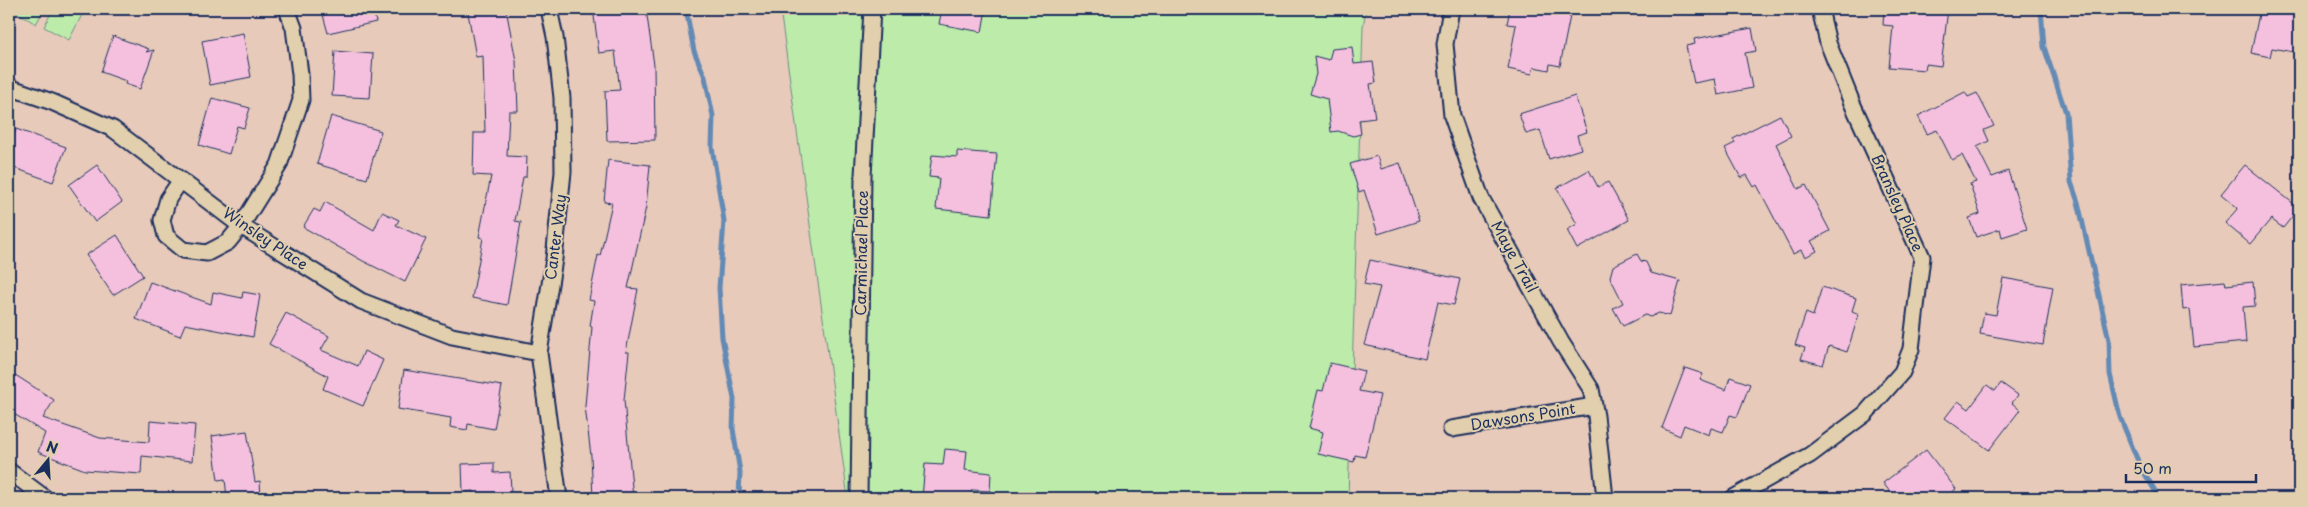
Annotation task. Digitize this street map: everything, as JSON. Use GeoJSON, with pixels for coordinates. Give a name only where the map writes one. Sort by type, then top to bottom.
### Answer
{"type":"FeatureCollection","features":[{"type":"Feature","properties":{"kind":"street"},"geometry":{"type":"LineString","coordinates":[[181,180],[168,199],[162,220],[166,236],[183,250],[207,253],[228,242],[241,226],[279,165],[301,100],[294,28],[287,9]]}},
{"type":"Feature","properties":{"kind":"street","name":"Canter Way"},"geometry":{"type":"LineString","coordinates":[[549,9],[555,37],[562,98],[563,172],[554,259],[539,353],[559,498]]}},
{"type":"Feature","properties":{"kind":"street","name":"Carmichael Place"},"geometry":{"type":"LineString","coordinates":[[859,498],[863,176],[872,9]]}},
{"type":"Feature","properties":{"kind":"street","name":"Maye Trail"},"geometry":{"type":"LineString","coordinates":[[1451,9],[1445,44],[1452,116],[1481,198],[1557,334],[1591,389],[1605,498]]}},
{"type":"Feature","properties":{"kind":"street","name":"Bransley Place"},"geometry":{"type":"LineString","coordinates":[[1733,498],[1810,456],[1865,414],[1902,372],[1911,349],[1922,257],[1852,102],[1828,43],[1820,9]]}},
{"type":"Feature","properties":{"kind":"street","name":"Winsley Place"},"geometry":{"type":"LineString","coordinates":[[9,87],[52,102],[113,130],[241,226],[360,301],[452,336],[539,353]]}},
{"type":"Feature","properties":{"kind":"street","name":"Dawsons Point"},"geometry":{"type":"LineString","coordinates":[[1451,429],[1594,406]]}},
{"type":"Feature","properties":{"kind":"street"},"geometry":{"type":"LineString","coordinates":[[9,471],[45,498]]}},
{"type":"Feature","properties":{"kind":"green space"},"geometry":{"type":"Polygon","coordinates":[[[11,9],[44,9],[36,24],[11,9]]]}},
{"type":"Feature","properties":{"kind":"green space"},"geometry":{"type":"Polygon","coordinates":[[[53,9],[85,9],[69,40],[44,27],[53,9]]]}},
{"type":"Feature","properties":{"kind":"green space"},"geometry":{"type":"Polygon","coordinates":[[[780,9],[1366,9],[1363,27],[1348,498],[848,498],[780,9]]]}},
{"type":"Feature","properties":{"kind":"building"},"geometry":{"type":"Polygon","coordinates":[[[338,9],[373,9],[376,22],[328,33],[323,15],[338,11],[338,9]]]}},
{"type":"Feature","properties":{"kind":"building"},"geometry":{"type":"Polygon","coordinates":[[[488,9],[506,9],[516,61],[518,111],[509,111],[507,156],[527,157],[526,177],[523,177],[515,221],[521,222],[507,305],[472,298],[483,238],[479,237],[491,176],[473,175],[474,133],[485,133],[483,56],[476,57],[468,13],[488,9]]]}},
{"type":"Feature","properties":{"kind":"building"},"geometry":{"type":"Polygon","coordinates":[[[593,9],[646,9],[654,65],[655,140],[607,141],[605,91],[620,90],[615,51],[599,53],[593,9]]]}},
{"type":"Feature","properties":{"kind":"building"},"geometry":{"type":"Polygon","coordinates":[[[942,9],[986,9],[982,32],[939,24],[942,9]]]}},
{"type":"Feature","properties":{"kind":"building"},"geometry":{"type":"Polygon","coordinates":[[[1510,9],[1556,9],[1571,11],[1560,66],[1550,64],[1549,70],[1534,67],[1532,74],[1508,69],[1516,25],[1507,24],[1510,9]]]}},
{"type":"Feature","properties":{"kind":"building"},"geometry":{"type":"Polygon","coordinates":[[[1884,9],[1948,9],[1941,66],[1926,64],[1925,70],[1889,67],[1893,26],[1883,25],[1884,9]]]}},
{"type":"Feature","properties":{"kind":"building"},"geometry":{"type":"Polygon","coordinates":[[[2260,9],[2299,9],[2299,53],[2272,48],[2270,57],[2251,53],[2260,9]]]}},
{"type":"Feature","properties":{"kind":"building"},"geometry":{"type":"Polygon","coordinates":[[[1752,28],[1756,51],[1745,53],[1752,88],[1718,95],[1715,79],[1694,83],[1686,46],[1695,44],[1694,39],[1752,28]]]}},
{"type":"Feature","properties":{"kind":"building"},"geometry":{"type":"Polygon","coordinates":[[[243,33],[251,77],[210,85],[202,41],[243,33]]]}},
{"type":"Feature","properties":{"kind":"building"},"geometry":{"type":"Polygon","coordinates":[[[113,36],[149,49],[146,52],[154,50],[140,89],[125,84],[126,81],[101,72],[113,36]]]}},
{"type":"Feature","properties":{"kind":"building"},"geometry":{"type":"Polygon","coordinates":[[[1352,47],[1354,64],[1373,62],[1376,83],[1370,84],[1375,118],[1359,120],[1361,134],[1353,136],[1338,131],[1331,132],[1327,99],[1310,94],[1316,74],[1314,56],[1329,60],[1332,49],[1352,47]]]}},
{"type":"Feature","properties":{"kind":"building"},"geometry":{"type":"Polygon","coordinates":[[[335,51],[373,54],[370,98],[332,96],[335,51]]]}},
{"type":"Feature","properties":{"kind":"building"},"geometry":{"type":"Polygon","coordinates":[[[1965,92],[1968,97],[1977,93],[1994,126],[1984,130],[1989,141],[1977,147],[1992,177],[2008,171],[2027,229],[2002,237],[2000,229],[1976,237],[1969,218],[1980,214],[1970,184],[1976,182],[1962,155],[1952,160],[1937,130],[1927,134],[1918,116],[1965,92]]]}},
{"type":"Feature","properties":{"kind":"building"},"geometry":{"type":"Polygon","coordinates":[[[1575,96],[1587,132],[1577,135],[1581,149],[1549,159],[1540,130],[1526,134],[1519,114],[1575,96]]]}},
{"type":"Feature","properties":{"kind":"building"},"geometry":{"type":"Polygon","coordinates":[[[212,98],[250,108],[244,128],[237,126],[229,154],[199,145],[212,98]]]}},
{"type":"Feature","properties":{"kind":"building"},"geometry":{"type":"Polygon","coordinates":[[[1780,115],[1791,136],[1776,144],[1798,189],[1806,185],[1830,231],[1811,241],[1817,251],[1805,257],[1801,250],[1793,254],[1757,185],[1754,187],[1747,175],[1741,178],[1725,148],[1735,143],[1733,139],[1780,115]]]}},
{"type":"Feature","properties":{"kind":"building"},"geometry":{"type":"Polygon","coordinates":[[[331,116],[381,131],[367,179],[317,164],[331,116]]]}},
{"type":"Feature","properties":{"kind":"building"},"geometry":{"type":"Polygon","coordinates":[[[16,129],[66,147],[53,182],[9,166],[9,150],[16,129]]]}},
{"type":"Feature","properties":{"kind":"building"},"geometry":{"type":"Polygon","coordinates":[[[957,151],[997,154],[991,215],[936,209],[939,178],[929,177],[932,155],[957,157],[957,151]]]}},
{"type":"Feature","properties":{"kind":"building"},"geometry":{"type":"Polygon","coordinates":[[[1377,156],[1381,169],[1400,163],[1419,221],[1378,234],[1364,190],[1359,192],[1350,164],[1377,156]]]}},
{"type":"Feature","properties":{"kind":"building"},"geometry":{"type":"Polygon","coordinates":[[[608,160],[650,165],[646,207],[628,288],[638,289],[626,352],[629,352],[624,400],[633,498],[593,498],[591,456],[585,406],[592,327],[590,326],[594,301],[589,300],[598,255],[600,256],[612,203],[604,202],[608,160]]]}},
{"type":"Feature","properties":{"kind":"building"},"geometry":{"type":"Polygon","coordinates":[[[97,165],[122,202],[95,222],[69,185],[97,165]]]}},
{"type":"Feature","properties":{"kind":"building"},"geometry":{"type":"Polygon","coordinates":[[[2245,165],[2299,208],[2283,228],[2271,219],[2250,244],[2225,223],[2238,208],[2221,194],[2245,165]]]}},
{"type":"Feature","properties":{"kind":"building"},"geometry":{"type":"Polygon","coordinates":[[[1589,170],[1598,187],[1608,182],[1629,220],[1577,249],[1567,230],[1577,224],[1557,188],[1589,170]]]}},
{"type":"Feature","properties":{"kind":"building"},"geometry":{"type":"Polygon","coordinates":[[[325,202],[374,230],[382,212],[399,220],[396,225],[426,239],[405,282],[303,227],[314,209],[320,212],[325,202]]]}},
{"type":"Feature","properties":{"kind":"building"},"geometry":{"type":"Polygon","coordinates":[[[117,235],[143,276],[113,295],[86,255],[117,235]]]}},
{"type":"Feature","properties":{"kind":"building"},"geometry":{"type":"Polygon","coordinates":[[[1637,254],[1641,261],[1646,262],[1651,273],[1680,281],[1670,316],[1659,313],[1650,317],[1645,315],[1623,326],[1613,308],[1623,303],[1610,277],[1613,266],[1637,254]]]}},
{"type":"Feature","properties":{"kind":"building"},"geometry":{"type":"Polygon","coordinates":[[[1370,260],[1460,279],[1454,305],[1438,302],[1425,359],[1364,345],[1380,287],[1364,284],[1370,260]]]}},
{"type":"Feature","properties":{"kind":"building"},"geometry":{"type":"Polygon","coordinates":[[[2003,278],[2053,287],[2043,345],[1980,334],[1984,313],[1996,315],[2003,278]]]}},
{"type":"Feature","properties":{"kind":"building"},"geometry":{"type":"Polygon","coordinates":[[[2225,281],[2226,285],[2253,282],[2255,306],[2243,307],[2246,342],[2194,347],[2190,309],[2183,310],[2181,285],[2225,281]]]}},
{"type":"Feature","properties":{"kind":"building"},"geometry":{"type":"Polygon","coordinates":[[[150,282],[211,304],[213,292],[242,298],[243,292],[260,295],[253,337],[185,324],[180,336],[136,319],[150,282]]]}},
{"type":"Feature","properties":{"kind":"building"},"geometry":{"type":"Polygon","coordinates":[[[1822,287],[1856,298],[1852,311],[1859,314],[1847,352],[1829,346],[1823,365],[1801,359],[1805,348],[1795,345],[1806,313],[1813,316],[1822,287]]]}},
{"type":"Feature","properties":{"kind":"building"},"geometry":{"type":"Polygon","coordinates":[[[286,313],[329,336],[321,350],[358,366],[364,351],[383,360],[363,406],[323,389],[328,376],[269,344],[286,313]]]}},
{"type":"Feature","properties":{"kind":"building"},"geometry":{"type":"Polygon","coordinates":[[[1330,363],[1364,371],[1359,391],[1380,395],[1365,457],[1355,455],[1354,462],[1318,454],[1323,432],[1309,428],[1318,390],[1323,391],[1330,363]]]}},
{"type":"Feature","properties":{"kind":"building"},"geometry":{"type":"Polygon","coordinates":[[[1685,368],[1703,374],[1700,380],[1726,390],[1730,377],[1750,384],[1737,417],[1730,415],[1723,432],[1711,428],[1709,435],[1684,425],[1680,436],[1662,428],[1685,368]]]}},
{"type":"Feature","properties":{"kind":"building"},"geometry":{"type":"Polygon","coordinates":[[[404,370],[502,386],[494,429],[468,424],[467,430],[450,427],[451,418],[398,409],[404,370]]]}},
{"type":"Feature","properties":{"kind":"building"},"geometry":{"type":"Polygon","coordinates":[[[9,371],[54,400],[43,418],[100,438],[149,442],[150,421],[195,425],[192,461],[142,456],[141,474],[85,470],[38,452],[45,433],[9,411],[9,371]]]}},
{"type":"Feature","properties":{"kind":"building"},"geometry":{"type":"Polygon","coordinates":[[[2001,383],[2018,395],[2012,403],[2020,410],[1989,450],[1945,418],[1958,401],[1969,409],[1987,385],[1995,391],[2001,383]]]}},
{"type":"Feature","properties":{"kind":"building"},"geometry":{"type":"Polygon","coordinates":[[[247,431],[255,482],[260,481],[261,498],[227,498],[225,479],[218,480],[212,436],[247,431]]]}},
{"type":"Feature","properties":{"kind":"building"},"geometry":{"type":"Polygon","coordinates":[[[945,449],[967,451],[965,470],[991,473],[990,491],[972,490],[971,498],[922,498],[925,464],[943,465],[945,449]]]}},
{"type":"Feature","properties":{"kind":"building"},"geometry":{"type":"Polygon","coordinates":[[[1926,450],[1956,489],[1944,498],[1895,498],[1883,483],[1926,450]]]}},
{"type":"Feature","properties":{"kind":"building"},"geometry":{"type":"Polygon","coordinates":[[[494,463],[494,473],[510,472],[511,491],[509,492],[509,498],[474,498],[474,491],[463,492],[462,464],[494,463]]]}},
{"type":"Feature","properties":{"kind":"waterway"},"geometry":{"type":"LineString","coordinates":[[686,9],[694,51],[705,77],[713,116],[712,147],[724,221],[719,288],[722,338],[734,399],[733,429],[740,472],[739,498]]}},
{"type":"Feature","properties":{"kind":"waterway"},"geometry":{"type":"LineString","coordinates":[[2041,9],[2044,47],[2066,113],[2071,182],[2078,202],[2109,340],[2110,374],[2120,417],[2140,466],[2154,489],[2157,498]]}}]}
